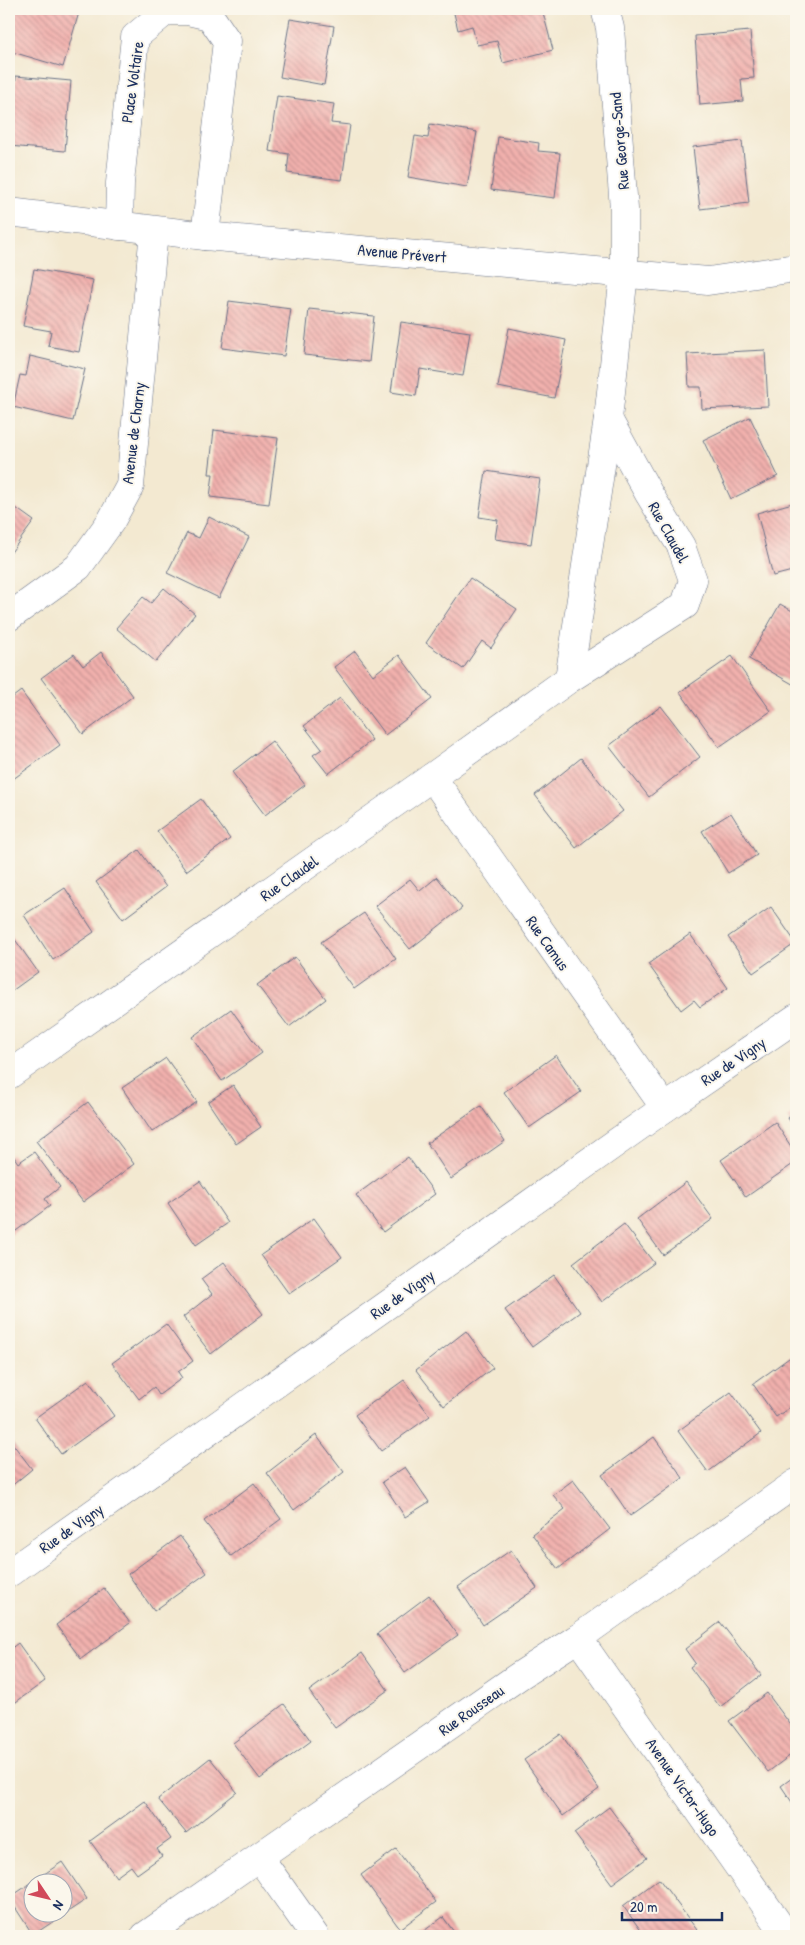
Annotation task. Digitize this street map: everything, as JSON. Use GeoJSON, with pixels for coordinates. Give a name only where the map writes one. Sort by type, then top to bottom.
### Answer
{"type":"FeatureCollection","features":[{"type":"Feature","properties":{"kind":"street","name":"Rue George-Sand"},"geometry":{"type":"LineString","coordinates":[[606,9],[610,28],[624,209],[624,274]]}},
{"type":"Feature","properties":{"kind":"street","name":"Place Voltaire"},"geometry":{"type":"LineString","coordinates":[[119,226],[120,183],[135,37],[166,11],[188,11],[210,16],[227,42],[205,236]]}},
{"type":"Feature","properties":{"kind":"street","name":"Avenue Prévert"},"geometry":{"type":"LineString","coordinates":[[9,212],[205,236],[708,280],[796,268]]}},
{"type":"Feature","properties":{"kind":"street","name":"Avenue de Charny"},"geometry":{"type":"LineString","coordinates":[[9,617],[78,567],[111,521],[130,486],[154,231]]}},
{"type":"Feature","properties":{"kind":"street"},"geometry":{"type":"LineString","coordinates":[[569,679],[608,419],[624,274]]}},
{"type":"Feature","properties":{"kind":"street","name":"Rue Claudel"},"geometry":{"type":"LineString","coordinates":[[9,1075],[569,679],[685,605],[694,580],[680,546],[608,419]]}},
{"type":"Feature","properties":{"kind":"street","name":"Rue Camus"},"geometry":{"type":"LineString","coordinates":[[432,777],[665,1108]]}},
{"type":"Feature","properties":{"kind":"street","name":"Rue de Vigny"},"geometry":{"type":"LineString","coordinates":[[9,1572],[665,1108],[796,1018]]}},
{"type":"Feature","properties":{"kind":"street","name":"Rue Rousseau"},"geometry":{"type":"LineString","coordinates":[[145,1936],[519,1676],[578,1638],[796,1483]]}},
{"type":"Feature","properties":{"kind":"street","name":"Avenue Victor-Hugo"},"geometry":{"type":"LineString","coordinates":[[578,1638],[787,1936]]}},
{"type":"Feature","properties":{"kind":"street"},"geometry":{"type":"LineString","coordinates":[[259,1857],[314,1936]]}},
{"type":"Feature","properties":{"kind":"building"},"geometry":{"type":"Polygon","coordinates":[[[9,9],[80,9],[63,67],[9,51],[9,9]]]}},
{"type":"Feature","properties":{"kind":"building"},"geometry":{"type":"Polygon","coordinates":[[[453,9],[542,9],[553,50],[503,63],[497,41],[477,45],[472,26],[458,30],[453,9]]]}},
{"type":"Feature","properties":{"kind":"building"},"geometry":{"type":"Polygon","coordinates":[[[290,19],[334,26],[324,85],[280,77],[290,19]]]}},
{"type":"Feature","properties":{"kind":"building"},"geometry":{"type":"Polygon","coordinates":[[[750,31],[754,78],[741,79],[743,101],[700,105],[695,36],[750,31]]]}},
{"type":"Feature","properties":{"kind":"building"},"geometry":{"type":"Polygon","coordinates":[[[16,76],[71,81],[65,151],[9,146],[9,121],[12,121],[16,76]]]}},
{"type":"Feature","properties":{"kind":"building"},"geometry":{"type":"Polygon","coordinates":[[[277,96],[334,104],[331,123],[350,125],[342,180],[287,173],[289,154],[269,151],[277,96]]]}},
{"type":"Feature","properties":{"kind":"building"},"geometry":{"type":"Polygon","coordinates":[[[430,124],[477,132],[467,187],[408,177],[415,136],[428,138],[430,124]]]}},
{"type":"Feature","properties":{"kind":"building"},"geometry":{"type":"Polygon","coordinates":[[[498,137],[539,143],[538,151],[560,153],[555,198],[491,190],[498,137]]]}},
{"type":"Feature","properties":{"kind":"building"},"geometry":{"type":"Polygon","coordinates":[[[742,141],[749,203],[700,209],[693,147],[742,141]]]}},
{"type":"Feature","properties":{"kind":"building"},"geometry":{"type":"Polygon","coordinates":[[[34,269],[93,280],[79,352],[48,346],[51,331],[23,326],[34,269]]]}},
{"type":"Feature","properties":{"kind":"building"},"geometry":{"type":"Polygon","coordinates":[[[229,301],[291,309],[284,356],[222,348],[229,301]]]}},
{"type":"Feature","properties":{"kind":"building"},"geometry":{"type":"Polygon","coordinates":[[[309,309],[374,316],[369,362],[304,355],[309,309]]]}},
{"type":"Feature","properties":{"kind":"building"},"geometry":{"type":"Polygon","coordinates":[[[401,322],[470,332],[463,376],[420,369],[416,396],[391,392],[401,322]]]}},
{"type":"Feature","properties":{"kind":"building"},"geometry":{"type":"Polygon","coordinates":[[[509,328],[566,340],[554,398],[498,387],[509,328]]]}},
{"type":"Feature","properties":{"kind":"building"},"geometry":{"type":"Polygon","coordinates":[[[765,350],[768,406],[702,409],[701,387],[689,387],[687,354],[765,350]]]}},
{"type":"Feature","properties":{"kind":"building"},"geometry":{"type":"Polygon","coordinates":[[[30,356],[85,369],[73,421],[13,407],[20,375],[26,376],[30,356]]]}},
{"type":"Feature","properties":{"kind":"building"},"geometry":{"type":"Polygon","coordinates":[[[750,417],[778,476],[731,499],[703,440],[750,417]]]}},
{"type":"Feature","properties":{"kind":"building"},"geometry":{"type":"Polygon","coordinates":[[[214,430],[278,438],[269,504],[210,497],[213,474],[209,474],[214,430]]]}},
{"type":"Feature","properties":{"kind":"building"},"geometry":{"type":"Polygon","coordinates":[[[486,471],[540,479],[531,544],[495,539],[498,520],[479,517],[486,471]]]}},
{"type":"Feature","properties":{"kind":"building"},"geometry":{"type":"Polygon","coordinates":[[[796,502],[796,570],[773,576],[757,513],[796,502]]]}},
{"type":"Feature","properties":{"kind":"building"},"geometry":{"type":"Polygon","coordinates":[[[9,503],[34,521],[9,555],[9,503]]]}},
{"type":"Feature","properties":{"kind":"building"},"geometry":{"type":"Polygon","coordinates":[[[209,517],[249,537],[219,598],[167,573],[187,533],[199,538],[209,517]]]}},
{"type":"Feature","properties":{"kind":"building"},"geometry":{"type":"Polygon","coordinates":[[[470,578],[517,609],[491,648],[482,641],[463,669],[426,643],[470,578]]]}},
{"type":"Feature","properties":{"kind":"building"},"geometry":{"type":"Polygon","coordinates":[[[164,588],[195,614],[156,662],[116,628],[143,597],[151,603],[164,588]]]}},
{"type":"Feature","properties":{"kind":"building"},"geometry":{"type":"Polygon","coordinates":[[[780,604],[796,613],[796,686],[749,659],[780,604]]]}},
{"type":"Feature","properties":{"kind":"building"},"geometry":{"type":"Polygon","coordinates":[[[355,651],[373,675],[399,655],[432,699],[385,735],[334,667],[355,651]]]}},
{"type":"Feature","properties":{"kind":"building"},"geometry":{"type":"Polygon","coordinates":[[[101,652],[133,696],[83,734],[41,678],[74,654],[83,666],[101,652]]]}},
{"type":"Feature","properties":{"kind":"building"},"geometry":{"type":"Polygon","coordinates":[[[732,656],[771,711],[719,747],[680,692],[732,656]]]}},
{"type":"Feature","properties":{"kind":"building"},"geometry":{"type":"Polygon","coordinates":[[[21,691],[60,745],[9,782],[9,700],[21,691]]]}},
{"type":"Feature","properties":{"kind":"building"},"geometry":{"type":"Polygon","coordinates":[[[340,698],[372,740],[328,774],[313,755],[322,749],[304,726],[340,698]]]}},
{"type":"Feature","properties":{"kind":"building"},"geometry":{"type":"Polygon","coordinates":[[[661,706],[700,757],[649,797],[609,746],[661,706]]]}},
{"type":"Feature","properties":{"kind":"building"},"geometry":{"type":"Polygon","coordinates":[[[272,741],[305,785],[265,815],[232,772],[272,741]]]}},
{"type":"Feature","properties":{"kind":"building"},"geometry":{"type":"Polygon","coordinates":[[[581,758],[623,811],[576,848],[535,795],[581,758]]]}},
{"type":"Feature","properties":{"kind":"building"},"geometry":{"type":"Polygon","coordinates":[[[201,799],[230,839],[186,871],[157,831],[201,799]]]}},
{"type":"Feature","properties":{"kind":"building"},"geometry":{"type":"Polygon","coordinates":[[[731,813],[757,855],[728,873],[702,831],[731,813]]]}},
{"type":"Feature","properties":{"kind":"building"},"geometry":{"type":"Polygon","coordinates":[[[139,850],[166,887],[123,919],[96,882],[139,850]]]}},
{"type":"Feature","properties":{"kind":"building"},"geometry":{"type":"Polygon","coordinates":[[[437,877],[462,908],[410,949],[375,906],[410,879],[420,891],[437,877]]]}},
{"type":"Feature","properties":{"kind":"building"},"geometry":{"type":"Polygon","coordinates":[[[65,888],[94,932],[53,960],[24,915],[65,888]]]}},
{"type":"Feature","properties":{"kind":"building"},"geometry":{"type":"Polygon","coordinates":[[[771,907],[796,943],[753,973],[728,937],[771,907]]]}},
{"type":"Feature","properties":{"kind":"building"},"geometry":{"type":"Polygon","coordinates":[[[364,913],[396,959],[354,989],[321,942],[364,913]]]}},
{"type":"Feature","properties":{"kind":"building"},"geometry":{"type":"Polygon","coordinates":[[[9,931],[38,972],[9,993],[9,931]]]}},
{"type":"Feature","properties":{"kind":"building"},"geometry":{"type":"Polygon","coordinates":[[[690,934],[728,988],[700,1007],[694,1000],[681,1010],[648,964],[690,934]]]}},
{"type":"Feature","properties":{"kind":"building"},"geometry":{"type":"Polygon","coordinates":[[[295,957],[326,999],[289,1027],[257,985],[295,957]]]}},
{"type":"Feature","properties":{"kind":"building"},"geometry":{"type":"Polygon","coordinates":[[[231,1009],[262,1053],[222,1081],[192,1037],[231,1009]]]}},
{"type":"Feature","properties":{"kind":"building"},"geometry":{"type":"Polygon","coordinates":[[[556,1055],[581,1092],[529,1128],[504,1092],[556,1055]]]}},
{"type":"Feature","properties":{"kind":"building"},"geometry":{"type":"Polygon","coordinates":[[[166,1058],[197,1102],[152,1132],[122,1088],[166,1058]]]}},
{"type":"Feature","properties":{"kind":"building"},"geometry":{"type":"Polygon","coordinates":[[[233,1085],[261,1127],[236,1144],[208,1102],[233,1085]]]}},
{"type":"Feature","properties":{"kind":"building"},"geometry":{"type":"Polygon","coordinates":[[[88,1102],[134,1164],[83,1202],[36,1141],[88,1102]]]}},
{"type":"Feature","properties":{"kind":"building"},"geometry":{"type":"Polygon","coordinates":[[[481,1106],[505,1141],[451,1179],[427,1143],[481,1106]]]}},
{"type":"Feature","properties":{"kind":"building"},"geometry":{"type":"Polygon","coordinates":[[[796,1112],[796,1130],[788,1118],[796,1112]]]}},
{"type":"Feature","properties":{"kind":"building"},"geometry":{"type":"Polygon","coordinates":[[[775,1122],[796,1154],[796,1162],[746,1197],[721,1160],[775,1122]]]}},
{"type":"Feature","properties":{"kind":"building"},"geometry":{"type":"Polygon","coordinates":[[[34,1152],[60,1187],[45,1199],[50,1206],[9,1236],[9,1157],[12,1154],[18,1163],[34,1152]]]}},
{"type":"Feature","properties":{"kind":"building"},"geometry":{"type":"Polygon","coordinates":[[[408,1157],[435,1194],[383,1232],[356,1195],[408,1157]]]}},
{"type":"Feature","properties":{"kind":"building"},"geometry":{"type":"Polygon","coordinates":[[[200,1181],[228,1223],[196,1245],[168,1203],[200,1181]]]}},
{"type":"Feature","properties":{"kind":"building"},"geometry":{"type":"Polygon","coordinates":[[[686,1182],[713,1219],[663,1255],[637,1219],[686,1182]]]}},
{"type":"Feature","properties":{"kind":"building"},"geometry":{"type":"Polygon","coordinates":[[[314,1218],[342,1257],[289,1294],[261,1255],[314,1218]]]}},
{"type":"Feature","properties":{"kind":"building"},"geometry":{"type":"Polygon","coordinates":[[[624,1224],[654,1263],[602,1302],[573,1263],[624,1224]]]}},
{"type":"Feature","properties":{"kind":"building"},"geometry":{"type":"Polygon","coordinates":[[[224,1262],[263,1314],[211,1354],[183,1317],[212,1294],[201,1279],[224,1262]]]}},
{"type":"Feature","properties":{"kind":"building"},"geometry":{"type":"Polygon","coordinates":[[[554,1275],[580,1312],[532,1347],[505,1310],[554,1275]]]}},
{"type":"Feature","properties":{"kind":"building"},"geometry":{"type":"Polygon","coordinates":[[[166,1324],[193,1361],[178,1372],[182,1378],[159,1395],[154,1387],[139,1399],[112,1363],[166,1324]]]}},
{"type":"Feature","properties":{"kind":"building"},"geometry":{"type":"Polygon","coordinates":[[[466,1331],[493,1368],[444,1406],[416,1370],[466,1331]]]}},
{"type":"Feature","properties":{"kind":"building"},"geometry":{"type":"Polygon","coordinates":[[[796,1353],[796,1403],[776,1417],[753,1384],[796,1353]]]}},
{"type":"Feature","properties":{"kind":"building"},"geometry":{"type":"Polygon","coordinates":[[[88,1380],[114,1416],[61,1454],[35,1418],[88,1380]]]}},
{"type":"Feature","properties":{"kind":"building"},"geometry":{"type":"Polygon","coordinates":[[[404,1380],[430,1416],[381,1451],[355,1415],[404,1380]]]}},
{"type":"Feature","properties":{"kind":"building"},"geometry":{"type":"Polygon","coordinates":[[[731,1392],[761,1433],[708,1472],[678,1431],[731,1392]]]}},
{"type":"Feature","properties":{"kind":"building"},"geometry":{"type":"Polygon","coordinates":[[[316,1435],[344,1472],[294,1510],[267,1473],[316,1435]]]}},
{"type":"Feature","properties":{"kind":"building"},"geometry":{"type":"Polygon","coordinates":[[[654,1437],[683,1478],[630,1516],[602,1475],[654,1437]]]}},
{"type":"Feature","properties":{"kind":"building"},"geometry":{"type":"Polygon","coordinates":[[[9,1439],[32,1469],[9,1488],[9,1439]]]}},
{"type":"Feature","properties":{"kind":"building"},"geometry":{"type":"Polygon","coordinates":[[[405,1467],[429,1502],[405,1517],[382,1482],[405,1467]]]}},
{"type":"Feature","properties":{"kind":"building"},"geometry":{"type":"Polygon","coordinates":[[[573,1480],[610,1529],[558,1569],[532,1534],[565,1509],[553,1495],[573,1480]]]}},
{"type":"Feature","properties":{"kind":"building"},"geometry":{"type":"Polygon","coordinates":[[[254,1483],[281,1519],[231,1556],[204,1521],[254,1483]]]}},
{"type":"Feature","properties":{"kind":"building"},"geometry":{"type":"Polygon","coordinates":[[[180,1536],[207,1573],[154,1611],[128,1574],[180,1536]]]}},
{"type":"Feature","properties":{"kind":"building"},"geometry":{"type":"Polygon","coordinates":[[[511,1550],[537,1588],[483,1625],[458,1587],[511,1550]]]}},
{"type":"Feature","properties":{"kind":"building"},"geometry":{"type":"Polygon","coordinates":[[[104,1588],[130,1623],[81,1659],[56,1625],[104,1588]]]}},
{"type":"Feature","properties":{"kind":"building"},"geometry":{"type":"Polygon","coordinates":[[[429,1595],[458,1635],[405,1673],[377,1634],[429,1595]]]}},
{"type":"Feature","properties":{"kind":"building"},"geometry":{"type":"Polygon","coordinates":[[[720,1622],[761,1675],[720,1707],[690,1667],[695,1663],[685,1649],[720,1622]]]}},
{"type":"Feature","properties":{"kind":"building"},"geometry":{"type":"Polygon","coordinates":[[[18,1643],[45,1681],[9,1707],[9,1650],[18,1643]]]}},
{"type":"Feature","properties":{"kind":"building"},"geometry":{"type":"Polygon","coordinates":[[[362,1653],[388,1690],[335,1728],[309,1691],[362,1653]]]}},
{"type":"Feature","properties":{"kind":"building"},"geometry":{"type":"Polygon","coordinates":[[[767,1693],[796,1732],[796,1751],[768,1772],[729,1721],[767,1693]]]}},
{"type":"Feature","properties":{"kind":"building"},"geometry":{"type":"Polygon","coordinates":[[[284,1704],[311,1741],[260,1779],[233,1743],[284,1704]]]}},
{"type":"Feature","properties":{"kind":"building"},"geometry":{"type":"Polygon","coordinates":[[[561,1734],[599,1789],[563,1816],[524,1760],[561,1734]]]}},
{"type":"Feature","properties":{"kind":"building"},"geometry":{"type":"Polygon","coordinates":[[[210,1758],[237,1792],[186,1833],[158,1799],[210,1758]]]}},
{"type":"Feature","properties":{"kind":"building"},"geometry":{"type":"Polygon","coordinates":[[[796,1775],[796,1808],[781,1786],[796,1775]]]}},
{"type":"Feature","properties":{"kind":"building"},"geometry":{"type":"Polygon","coordinates":[[[145,1801],[171,1839],[157,1849],[162,1856],[137,1874],[131,1866],[116,1877],[90,1841],[145,1801]]]}},
{"type":"Feature","properties":{"kind":"building"},"geometry":{"type":"Polygon","coordinates":[[[609,1807],[647,1858],[612,1884],[574,1833],[609,1807]]]}},
{"type":"Feature","properties":{"kind":"building"},"geometry":{"type":"Polygon","coordinates":[[[396,1849],[436,1902],[400,1929],[361,1875],[396,1849]]]}},
{"type":"Feature","properties":{"kind":"building"},"geometry":{"type":"Polygon","coordinates":[[[62,1862],[69,1872],[48,1872],[62,1862]]]}},
{"type":"Feature","properties":{"kind":"building"},"geometry":{"type":"Polygon","coordinates":[[[72,1877],[87,1899],[72,1909],[72,1877]]]}},
{"type":"Feature","properties":{"kind":"building"},"geometry":{"type":"Polygon","coordinates":[[[659,1879],[697,1930],[689,1936],[645,1936],[623,1906],[659,1879]]]}},
{"type":"Feature","properties":{"kind":"building"},"geometry":{"type":"Polygon","coordinates":[[[22,1889],[22,1918],[9,1898],[22,1889]]]}},
{"type":"Feature","properties":{"kind":"building"},"geometry":{"type":"Polygon","coordinates":[[[443,1917],[457,1936],[417,1936],[443,1917]]]}},
{"type":"Feature","properties":{"kind":"building"},"geometry":{"type":"Polygon","coordinates":[[[25,1922],[52,1922],[33,1935],[25,1922]]]}},
{"type":"Feature","properties":{"kind":"building"},"geometry":{"type":"Polygon","coordinates":[[[9,1927],[15,1936],[9,1936],[9,1927]]]}}]}
